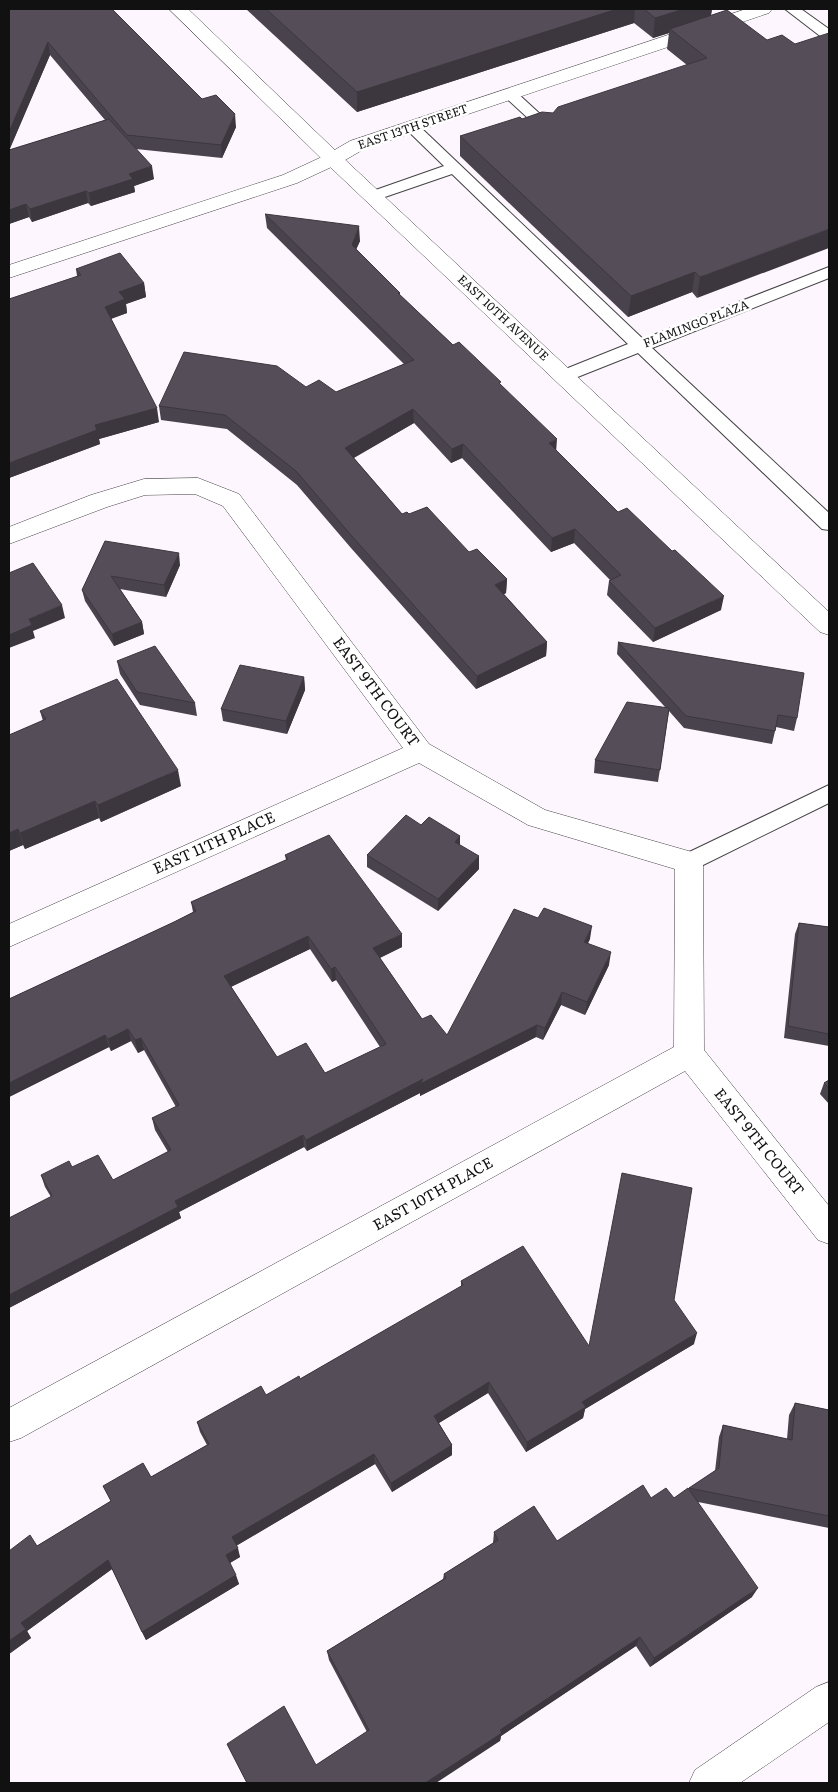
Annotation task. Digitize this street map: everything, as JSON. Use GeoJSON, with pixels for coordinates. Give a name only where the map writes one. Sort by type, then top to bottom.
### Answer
{"type":"FeatureCollection","features":[{"type":"Feature","properties":{"kind":"street","name":"EAST 10TH AVENUE"},"geometry":{"type":"LineString","coordinates":[[178,9],[333,159],[829,626]]}},
{"type":"Feature","properties":{"kind":"street","name":"EAST 13TH STREET"},"geometry":{"type":"LineString","coordinates":[[9,272],[290,178],[333,159],[357,145],[763,9]]}},
{"type":"Feature","properties":{"kind":"street","name":"EAST 9TH COURT"},"geometry":{"type":"LineString","coordinates":[[9,536],[99,501],[144,487],[198,486],[231,500],[420,751],[536,818],[689,862]]}},
{"type":"Feature","properties":{"kind":"street","name":"EAST 11TH PLACE"},"geometry":{"type":"LineString","coordinates":[[9,936],[420,751]]}},
{"type":"Feature","properties":{"kind":"street"},"geometry":{"type":"LineString","coordinates":[[689,862],[689,1054]]}},
{"type":"Feature","properties":{"kind":"street","name":"EAST 9TH COURT"},"geometry":{"type":"LineString","coordinates":[[689,1054],[829,1230]]}},
{"type":"Feature","properties":{"kind":"street","name":"EAST 10TH PLACE"},"geometry":{"type":"LineString","coordinates":[[9,1426],[689,1054]]}},
{"type":"Feature","properties":{"kind":"street"},"geometry":{"type":"LineString","coordinates":[[708,1783],[829,1700]]}},
{"type":"Feature","properties":{"kind":"lane"},"geometry":{"type":"LineString","coordinates":[[792,9],[829,36]]}},
{"type":"Feature","properties":{"kind":"lane"},"geometry":{"type":"LineString","coordinates":[[510,94],[543,123],[556,113]]}},
{"type":"Feature","properties":{"kind":"lane"},"geometry":{"type":"LineString","coordinates":[[412,127],[829,524]]}},
{"type":"Feature","properties":{"kind":"lane"},"geometry":{"type":"LineString","coordinates":[[373,196],[455,168]]}},
{"type":"Feature","properties":{"kind":"lane","name":"FLAMINGO PLAZA"},"geometry":{"type":"LineString","coordinates":[[564,376],[829,272]]}},
{"type":"Feature","properties":{"kind":"lane"},"geometry":{"type":"LineString","coordinates":[[689,862],[829,792]]}},
{"type":"Feature","properties":{"kind":"building"},"geometry":{"type":"Polygon","coordinates":[[[9,9],[112,9],[202,99],[216,95],[235,114],[221,145],[127,135],[48,42],[9,132],[9,9]]]}},
{"type":"Feature","properties":{"kind":"building"},"geometry":{"type":"Polygon","coordinates":[[[266,9],[617,9],[357,92],[266,9]]]}},
{"type":"Feature","properties":{"kind":"building"},"geometry":{"type":"Polygon","coordinates":[[[644,9],[684,9],[655,18],[644,9]]]}},
{"type":"Feature","properties":{"kind":"building"},"geometry":{"type":"Polygon","coordinates":[[[727,10],[767,40],[782,35],[795,44],[829,33],[829,229],[700,277],[695,272],[631,296],[460,136],[520,117],[522,119],[542,112],[553,113],[558,107],[707,58],[670,29],[727,10]]]}},
{"type":"Feature","properties":{"kind":"building"},"geometry":{"type":"Polygon","coordinates":[[[109,119],[152,166],[129,174],[133,179],[89,193],[86,191],[30,209],[26,204],[9,210],[9,150],[109,119]]]}},
{"type":"Feature","properties":{"kind":"building"},"geometry":{"type":"Polygon","coordinates":[[[265,214],[359,226],[352,245],[400,293],[398,293],[453,345],[459,342],[501,382],[499,383],[557,439],[549,443],[618,512],[627,508],[672,551],[675,550],[724,596],[655,628],[609,581],[621,575],[575,529],[552,538],[463,444],[452,449],[413,409],[345,448],[402,514],[407,512],[409,514],[427,507],[469,552],[477,549],[507,579],[495,585],[547,642],[477,676],[296,471],[225,415],[159,406],[184,352],[277,366],[306,387],[319,380],[336,392],[414,360],[265,214]]]}},
{"type":"Feature","properties":{"kind":"building"},"geometry":{"type":"Polygon","coordinates":[[[120,253],[144,283],[119,292],[125,299],[105,307],[157,408],[95,425],[97,430],[9,463],[9,299],[81,275],[76,269],[120,253]]]}},
{"type":"Feature","properties":{"kind":"building"},"geometry":{"type":"Polygon","coordinates":[[[105,541],[179,553],[164,585],[111,576],[142,622],[112,634],[82,590],[105,541]]]}},
{"type":"Feature","properties":{"kind":"building"},"geometry":{"type":"Polygon","coordinates":[[[33,563],[62,605],[29,619],[32,625],[9,635],[9,573],[33,563]]]}},
{"type":"Feature","properties":{"kind":"building"},"geometry":{"type":"Polygon","coordinates":[[[618,642],[804,673],[797,718],[778,715],[775,731],[686,716],[618,642]]]}},
{"type":"Feature","properties":{"kind":"building"},"geometry":{"type":"Polygon","coordinates":[[[155,646],[195,703],[137,692],[117,661],[155,646]]]}},
{"type":"Feature","properties":{"kind":"building"},"geometry":{"type":"Polygon","coordinates":[[[240,665],[304,677],[286,721],[221,709],[240,665]]]}},
{"type":"Feature","properties":{"kind":"building"},"geometry":{"type":"Polygon","coordinates":[[[117,679],[178,770],[98,805],[95,801],[20,833],[18,829],[9,833],[9,735],[46,719],[40,711],[117,679]]]}},
{"type":"Feature","properties":{"kind":"building"},"geometry":{"type":"Polygon","coordinates":[[[627,702],[669,708],[660,770],[595,760],[627,702]]]}},
{"type":"Feature","properties":{"kind":"building"},"geometry":{"type":"Polygon","coordinates":[[[406,815],[421,825],[429,817],[460,836],[455,842],[479,856],[438,899],[367,855],[406,815]]]}},
{"type":"Feature","properties":{"kind":"building"},"geometry":{"type":"Polygon","coordinates":[[[329,835],[402,934],[373,948],[422,1019],[431,1015],[447,1035],[514,909],[538,918],[544,908],[592,926],[584,942],[611,952],[587,1002],[562,992],[545,1028],[537,1025],[420,1084],[423,1079],[306,1140],[303,1135],[175,1201],[178,1207],[9,1295],[9,1218],[52,1196],[41,1175],[69,1161],[72,1167],[98,1155],[113,1180],[171,1150],[152,1118],[179,1105],[141,1038],[135,1040],[128,1029],[108,1039],[105,1035],[9,1083],[9,999],[196,911],[191,902],[288,859],[285,855],[329,835]],[[308,936],[224,976],[277,1057],[306,1043],[325,1073],[386,1044],[335,967],[331,969],[308,936]]]}},
{"type":"Feature","properties":{"kind":"building"},"geometry":{"type":"Polygon","coordinates":[[[799,923],[829,927],[829,1034],[788,1026],[799,923]]]}},
{"type":"Feature","properties":{"kind":"building"},"geometry":{"type":"Polygon","coordinates":[[[829,1080],[829,1088],[824,1083],[829,1080]]]}},
{"type":"Feature","properties":{"kind":"building"},"geometry":{"type":"Polygon","coordinates":[[[622,1173],[692,1188],[674,1300],[697,1333],[582,1402],[586,1407],[527,1442],[489,1382],[434,1416],[452,1445],[391,1483],[374,1454],[232,1537],[238,1548],[226,1555],[236,1575],[142,1632],[108,1560],[21,1623],[26,1629],[9,1641],[9,1551],[30,1535],[37,1546],[111,1501],[103,1486],[143,1463],[151,1477],[209,1444],[197,1422],[261,1386],[266,1395],[299,1376],[300,1379],[463,1285],[461,1281],[523,1246],[589,1346],[622,1173]]]}},
{"type":"Feature","properties":{"kind":"building"},"geometry":{"type":"Polygon","coordinates":[[[795,1403],[829,1410],[829,1516],[689,1488],[719,1468],[723,1425],[792,1440],[795,1403]]]}},
{"type":"Feature","properties":{"kind":"building"},"geometry":{"type":"Polygon","coordinates":[[[643,1485],[651,1498],[666,1488],[674,1498],[688,1488],[758,1588],[654,1658],[640,1637],[500,1730],[502,1733],[425,1783],[247,1783],[227,1744],[284,1706],[316,1765],[369,1730],[327,1651],[446,1578],[444,1574],[498,1540],[494,1532],[534,1506],[557,1541],[643,1485]]]}}]}
